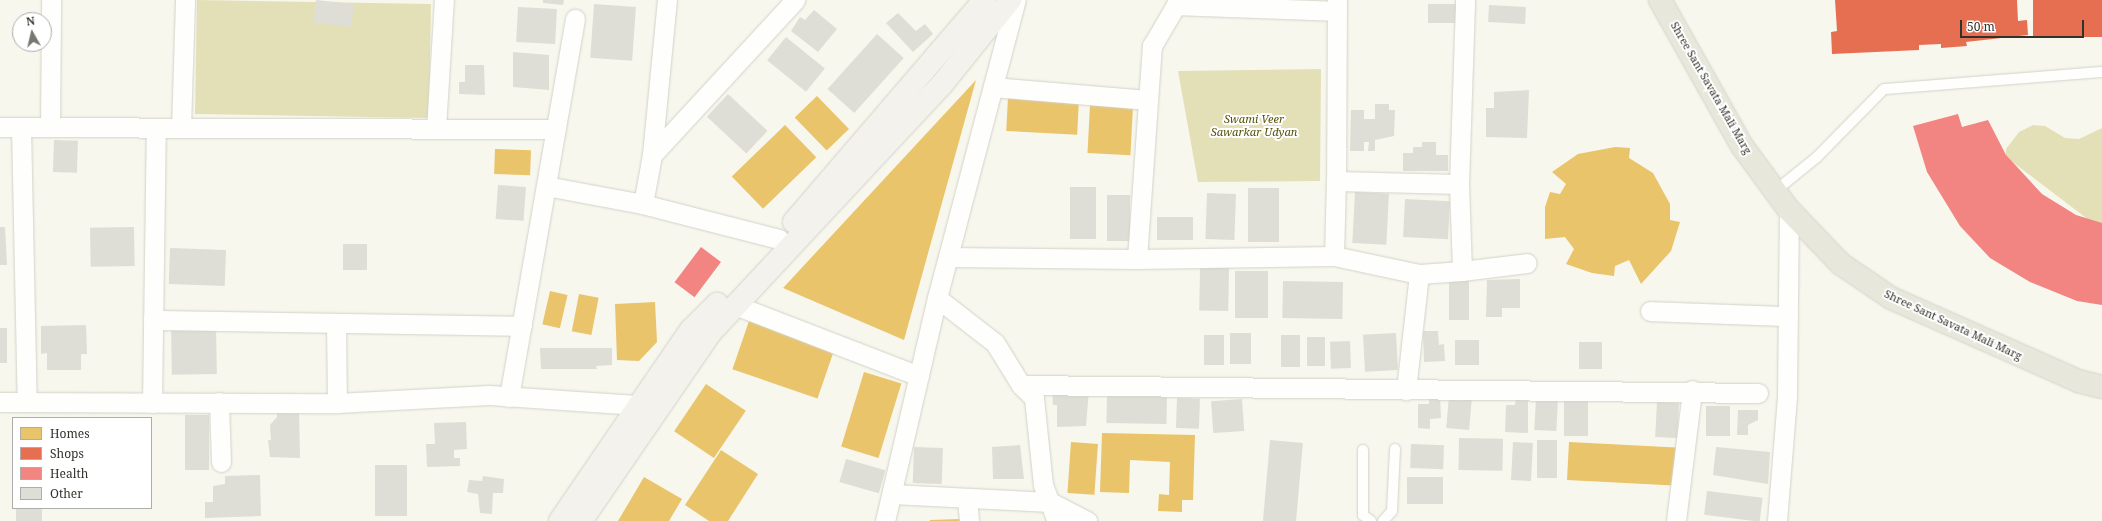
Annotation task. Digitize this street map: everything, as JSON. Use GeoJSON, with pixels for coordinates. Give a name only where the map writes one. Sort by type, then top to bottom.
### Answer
{"type":"FeatureCollection","features":[{"type":"Feature","properties":{"kind":"main road"},"geometry":{"type":"LineString","coordinates":[[581,521],[649,406],[691,330],[779,239],[984,0]]}},
{"type":"Feature","properties":{"kind":"main road"},"geometry":{"type":"LineString","coordinates":[[560,521],[649,406],[711,332],[943,83],[1010,0]]}},
{"type":"Feature","properties":{"kind":"main road","name":"Shree Sant Savata Mali Marg"},"geometry":{"type":"LineString","coordinates":[[1660,0],[1742,146],[1789,210],[1841,264],[1891,298],[2078,381],[2102,387]]}},
{"type":"Feature","properties":{"kind":"main road","name":"Shree Sant Savata Mali Marg"},"geometry":{"type":"LineString","coordinates":[[2078,381],[2102,400]]}},
{"type":"Feature","properties":{"kind":"street"},"geometry":{"type":"LineString","coordinates":[[50,127],[51,0]]}},
{"type":"Feature","properties":{"kind":"street"},"geometry":{"type":"LineString","coordinates":[[181,128],[185,0]]}},
{"type":"Feature","properties":{"kind":"street"},"geometry":{"type":"LineString","coordinates":[[436,129],[444,0]]}},
{"type":"Feature","properties":{"kind":"street"},"geometry":{"type":"LineString","coordinates":[[643,204],[652,155],[666,0]]}},
{"type":"Feature","properties":{"kind":"street"},"geometry":{"type":"LineString","coordinates":[[652,155],[795,0]]}},
{"type":"Feature","properties":{"kind":"street"},"geometry":{"type":"LineString","coordinates":[[885,521],[937,298],[1016,0]]}},
{"type":"Feature","properties":{"kind":"street"},"geometry":{"type":"LineString","coordinates":[[1462,271],[1459,184],[1465,0]]}},
{"type":"Feature","properties":{"kind":"street"},"geometry":{"type":"LineString","coordinates":[[1137,259],[1152,46],[1176,5],[1337,6],[1334,256]]}},
{"type":"Feature","properties":{"kind":"street"},"geometry":{"type":"LineString","coordinates":[[509,397],[575,19]]}},
{"type":"Feature","properties":{"kind":"street"},"geometry":{"type":"LineString","coordinates":[[993,87],[1147,100]]}},
{"type":"Feature","properties":{"kind":"street"},"geometry":{"type":"LineString","coordinates":[[0,127],[555,129]]}},
{"type":"Feature","properties":{"kind":"street"},"geometry":{"type":"LineString","coordinates":[[21,127],[27,402]]}},
{"type":"Feature","properties":{"kind":"street"},"geometry":{"type":"LineString","coordinates":[[152,403],[156,128]]}},
{"type":"Feature","properties":{"kind":"street"},"geometry":{"type":"LineString","coordinates":[[1336,181],[1459,184]]}},
{"type":"Feature","properties":{"kind":"street"},"geometry":{"type":"LineString","coordinates":[[546,186],[643,204],[779,239]]}},
{"type":"Feature","properties":{"kind":"street"},"geometry":{"type":"LineString","coordinates":[[1777,521],[1787,397],[1789,210]]}},
{"type":"Feature","properties":{"kind":"street"},"geometry":{"type":"LineString","coordinates":[[948,257],[1137,259],[1334,256],[1419,274],[1462,271],[1527,263]]}},
{"type":"Feature","properties":{"kind":"street"},"geometry":{"type":"LineString","coordinates":[[1406,390],[1419,274]]}},
{"type":"Feature","properties":{"kind":"street"},"geometry":{"type":"LineString","coordinates":[[937,298],[995,343],[1021,384],[1034,398],[1043,485],[1057,521]]}},
{"type":"Feature","properties":{"kind":"street"},"geometry":{"type":"LineString","coordinates":[[735,305],[919,376]]}},
{"type":"Feature","properties":{"kind":"street"},"geometry":{"type":"LineString","coordinates":[[1650,311],[1788,316]]}},
{"type":"Feature","properties":{"kind":"street"},"geometry":{"type":"LineString","coordinates":[[153,320],[522,326]]}},
{"type":"Feature","properties":{"kind":"street"},"geometry":{"type":"LineString","coordinates":[[336,323],[337,403]]}},
{"type":"Feature","properties":{"kind":"street"},"geometry":{"type":"LineString","coordinates":[[1021,384],[1406,390],[1692,390],[1758,393]]}},
{"type":"Feature","properties":{"kind":"street"},"geometry":{"type":"LineString","coordinates":[[1676,521],[1692,390]]}},
{"type":"Feature","properties":{"kind":"street"},"geometry":{"type":"LineString","coordinates":[[0,402],[337,403],[509,397],[649,406]]}},
{"type":"Feature","properties":{"kind":"street"},"geometry":{"type":"LineString","coordinates":[[218,402],[221,462]]}},
{"type":"Feature","properties":{"kind":"street"},"geometry":{"type":"LineString","coordinates":[[892,494],[1050,502],[1087,521]]}},
{"type":"Feature","properties":{"kind":"street"},"geometry":{"type":"LineString","coordinates":[[967,498],[968,521]]}},
{"type":"Feature","properties":{"kind":"lane"},"geometry":{"type":"LineString","coordinates":[[1775,191],[1816,158],[1884,89],[2102,72]]}},
{"type":"Feature","properties":{"kind":"lane"},"geometry":{"type":"LineString","coordinates":[[1382,521],[1392,511],[1395,449]]}},
{"type":"Feature","properties":{"kind":"lane"},"geometry":{"type":"LineString","coordinates":[[1363,450],[1363,515],[1370,521]]}},
{"type":"Feature","properties":{"kind":"green space"},"geometry":{"type":"Polygon","coordinates":[[[197,0],[431,4],[429,118],[195,114],[197,0]]]}},
{"type":"Feature","properties":{"kind":"green space","name":"Swami Veer Sawarkar Udyan"},"geometry":{"type":"Polygon","coordinates":[[[1321,69],[1320,181],[1198,182],[1178,71],[1321,69]]]}},
{"type":"Feature","properties":{"kind":"green space"},"geometry":{"type":"Polygon","coordinates":[[[2033,125],[2045,126],[2065,138],[2079,139],[2102,128],[2102,230],[2006,157],[2006,149],[2019,132],[2033,125]]]}},
{"type":"Feature","properties":{"kind":"building: Homes"},"geometry":{"type":"Polygon","coordinates":[[[976,80],[904,340],[783,288],[976,80]]]}},
{"type":"Feature","properties":{"kind":"building: Homes"},"geometry":{"type":"Polygon","coordinates":[[[817,96],[849,129],[827,151],[795,118],[817,96]]]}},
{"type":"Feature","properties":{"kind":"building: Homes"},"geometry":{"type":"Polygon","coordinates":[[[1008,97],[1079,101],[1077,135],[1006,131],[1008,97]]]}},
{"type":"Feature","properties":{"kind":"building: Homes"},"geometry":{"type":"Polygon","coordinates":[[[1090,105],[1133,107],[1130,155],[1087,153],[1090,105]]]}},
{"type":"Feature","properties":{"kind":"building: Homes"},"geometry":{"type":"Polygon","coordinates":[[[785,125],[816,157],[763,209],[732,176],[785,125]]]}},
{"type":"Feature","properties":{"kind":"building: Homes"},"geometry":{"type":"Polygon","coordinates":[[[1615,147],[1630,148],[1629,158],[1653,173],[1670,204],[1670,220],[1680,222],[1671,251],[1641,284],[1629,260],[1615,266],[1614,276],[1592,273],[1566,264],[1574,249],[1565,237],[1545,239],[1545,207],[1550,192],[1560,194],[1566,184],[1552,172],[1578,154],[1615,147]]]}},
{"type":"Feature","properties":{"kind":"building: Homes"},"geometry":{"type":"Polygon","coordinates":[[[495,149],[531,150],[530,175],[494,174],[495,149]]]}},
{"type":"Feature","properties":{"kind":"building: Homes"},"geometry":{"type":"Polygon","coordinates":[[[550,291],[568,295],[560,328],[542,324],[550,291]]]}},
{"type":"Feature","properties":{"kind":"building: Homes"},"geometry":{"type":"Polygon","coordinates":[[[579,294],[599,298],[591,335],[572,331],[579,294]]]}},
{"type":"Feature","properties":{"kind":"building: Homes"},"geometry":{"type":"Polygon","coordinates":[[[655,302],[657,342],[639,361],[617,360],[615,304],[655,302]]]}},
{"type":"Feature","properties":{"kind":"building: Homes"},"geometry":{"type":"Polygon","coordinates":[[[749,321],[834,350],[817,399],[732,369],[749,321]]]}},
{"type":"Feature","properties":{"kind":"building: Homes"},"geometry":{"type":"Polygon","coordinates":[[[864,372],[901,383],[878,458],[841,447],[864,372]]]}},
{"type":"Feature","properties":{"kind":"building: Homes"},"geometry":{"type":"Polygon","coordinates":[[[706,384],[746,411],[714,458],[674,431],[706,384]]]}},
{"type":"Feature","properties":{"kind":"building: Homes"},"geometry":{"type":"Polygon","coordinates":[[[1102,433],[1195,435],[1193,500],[1182,500],[1182,512],[1158,511],[1159,494],[1169,495],[1170,462],[1130,460],[1129,493],[1100,492],[1102,433]]]}},
{"type":"Feature","properties":{"kind":"building: Homes"},"geometry":{"type":"Polygon","coordinates":[[[1071,442],[1098,444],[1094,495],[1067,493],[1071,442]]]}},
{"type":"Feature","properties":{"kind":"building: Homes"},"geometry":{"type":"Polygon","coordinates":[[[1569,442],[1676,448],[1674,486],[1567,480],[1569,442]]]}},
{"type":"Feature","properties":{"kind":"building: Homes"},"geometry":{"type":"Polygon","coordinates":[[[721,450],[758,474],[728,521],[709,521],[685,505],[721,450]]]}},
{"type":"Feature","properties":{"kind":"building: Homes"},"geometry":{"type":"Polygon","coordinates":[[[644,477],[682,499],[669,521],[618,521],[644,477]]]}},
{"type":"Feature","properties":{"kind":"building: Homes"},"geometry":{"type":"Polygon","coordinates":[[[960,519],[960,521],[930,521],[930,520],[960,519]]]}},
{"type":"Feature","properties":{"kind":"building: Shops"},"geometry":{"type":"Polygon","coordinates":[[[1835,0],[2017,0],[2018,21],[2027,20],[2028,35],[1966,42],[1967,46],[1941,48],[1941,44],[1919,45],[1919,50],[1832,54],[1831,32],[1837,31],[1835,0]]]}},
{"type":"Feature","properties":{"kind":"building: Shops"},"geometry":{"type":"Polygon","coordinates":[[[2033,0],[2102,0],[2102,37],[2033,37],[2033,0]]]}},
{"type":"Feature","properties":{"kind":"building: Health"},"geometry":{"type":"Polygon","coordinates":[[[1958,114],[1962,127],[1988,120],[2006,155],[2042,194],[2076,215],[2102,223],[2102,305],[2077,301],[2030,282],[1990,258],[1960,226],[1927,172],[1913,126],[1958,114]]]}},
{"type":"Feature","properties":{"kind":"building: Health"},"geometry":{"type":"Polygon","coordinates":[[[701,247],[721,262],[694,297],[675,282],[701,247]]]}},
{"type":"Feature","properties":{"kind":"building: Other"},"geometry":{"type":"Polygon","coordinates":[[[316,0],[354,4],[351,27],[314,23],[316,0]]]}},
{"type":"Feature","properties":{"kind":"building: Other"},"geometry":{"type":"Polygon","coordinates":[[[543,0],[564,0],[563,5],[543,3],[543,0]]]}},
{"type":"Feature","properties":{"kind":"building: Other"},"geometry":{"type":"Polygon","coordinates":[[[594,4],[636,7],[632,61],[590,58],[594,4]]]}},
{"type":"Feature","properties":{"kind":"building: Other"},"geometry":{"type":"Polygon","coordinates":[[[1428,4],[1458,4],[1458,23],[1428,23],[1428,4]]]}},
{"type":"Feature","properties":{"kind":"building: Other"},"geometry":{"type":"Polygon","coordinates":[[[1489,5],[1526,7],[1525,24],[1488,22],[1489,5]]]}},
{"type":"Feature","properties":{"kind":"building: Other"},"geometry":{"type":"Polygon","coordinates":[[[518,7],[557,9],[555,44],[516,42],[518,7]]]}},
{"type":"Feature","properties":{"kind":"building: Other"},"geometry":{"type":"Polygon","coordinates":[[[814,10],[837,29],[818,52],[791,31],[800,17],[805,20],[814,10]]]}},
{"type":"Feature","properties":{"kind":"building: Other"},"geometry":{"type":"Polygon","coordinates":[[[898,13],[916,31],[925,24],[933,34],[913,52],[886,23],[898,13]]]}},
{"type":"Feature","properties":{"kind":"building: Other"},"geometry":{"type":"Polygon","coordinates":[[[877,34],[904,58],[854,113],[827,89],[877,34]]]}},
{"type":"Feature","properties":{"kind":"building: Other"},"geometry":{"type":"Polygon","coordinates":[[[786,37],[825,68],[806,92],[767,60],[786,37]]]}},
{"type":"Feature","properties":{"kind":"building: Other"},"geometry":{"type":"Polygon","coordinates":[[[513,52],[549,55],[549,90],[513,87],[513,52]]]}},
{"type":"Feature","properties":{"kind":"building: Other"},"geometry":{"type":"Polygon","coordinates":[[[465,65],[484,65],[485,95],[459,94],[459,82],[465,82],[465,65]]]}},
{"type":"Feature","properties":{"kind":"building: Other"},"geometry":{"type":"Polygon","coordinates":[[[1529,90],[1527,138],[1486,137],[1486,108],[1494,108],[1494,92],[1529,90]]]}},
{"type":"Feature","properties":{"kind":"building: Other"},"geometry":{"type":"Polygon","coordinates":[[[728,94],[767,131],[746,153],[707,117],[728,94]]]}},
{"type":"Feature","properties":{"kind":"building: Other"},"geometry":{"type":"Polygon","coordinates":[[[1375,104],[1389,104],[1389,110],[1395,110],[1394,136],[1375,140],[1375,151],[1368,151],[1369,142],[1364,142],[1364,151],[1350,151],[1351,110],[1364,110],[1364,119],[1375,119],[1375,104]]]}},
{"type":"Feature","properties":{"kind":"building: Other"},"geometry":{"type":"Polygon","coordinates":[[[54,140],[78,141],[77,173],[53,172],[54,140]]]}},
{"type":"Feature","properties":{"kind":"building: Other"},"geometry":{"type":"Polygon","coordinates":[[[1422,142],[1436,142],[1436,155],[1448,155],[1448,171],[1403,171],[1403,153],[1413,153],[1413,147],[1422,147],[1422,142]]]}},
{"type":"Feature","properties":{"kind":"building: Other"},"geometry":{"type":"Polygon","coordinates":[[[498,185],[526,187],[524,221],[496,219],[498,185]]]}},
{"type":"Feature","properties":{"kind":"building: Other"},"geometry":{"type":"Polygon","coordinates":[[[1070,187],[1096,187],[1096,239],[1070,239],[1070,187]]]}},
{"type":"Feature","properties":{"kind":"building: Other"},"geometry":{"type":"Polygon","coordinates":[[[1248,188],[1279,188],[1279,242],[1248,242],[1248,188]]]}},
{"type":"Feature","properties":{"kind":"building: Other"},"geometry":{"type":"Polygon","coordinates":[[[1355,192],[1389,194],[1386,245],[1352,243],[1355,192]]]}},
{"type":"Feature","properties":{"kind":"building: Other"},"geometry":{"type":"Polygon","coordinates":[[[1207,193],[1236,194],[1234,240],[1205,239],[1207,193]]]}},
{"type":"Feature","properties":{"kind":"building: Other"},"geometry":{"type":"Polygon","coordinates":[[[1107,195],[1130,195],[1130,241],[1107,241],[1107,195]]]}},
{"type":"Feature","properties":{"kind":"building: Other"},"geometry":{"type":"Polygon","coordinates":[[[1405,199],[1450,201],[1448,239],[1403,237],[1405,199]]]}},
{"type":"Feature","properties":{"kind":"building: Other"},"geometry":{"type":"Polygon","coordinates":[[[1157,217],[1193,217],[1193,240],[1157,240],[1157,217]]]}},
{"type":"Feature","properties":{"kind":"building: Other"},"geometry":{"type":"Polygon","coordinates":[[[0,227],[5,227],[7,265],[0,265],[0,227]]]}},
{"type":"Feature","properties":{"kind":"building: Other"},"geometry":{"type":"Polygon","coordinates":[[[134,227],[135,266],[91,267],[90,228],[134,227]]]}},
{"type":"Feature","properties":{"kind":"building: Other"},"geometry":{"type":"Polygon","coordinates":[[[343,244],[367,244],[367,270],[343,270],[343,244]]]}},
{"type":"Feature","properties":{"kind":"building: Other"},"geometry":{"type":"Polygon","coordinates":[[[170,248],[226,250],[225,286],[169,284],[170,248]]]}},
{"type":"Feature","properties":{"kind":"building: Other"},"geometry":{"type":"Polygon","coordinates":[[[1200,267],[1229,268],[1228,311],[1199,310],[1200,267]]]}},
{"type":"Feature","properties":{"kind":"building: Other"},"geometry":{"type":"Polygon","coordinates":[[[1235,271],[1268,271],[1268,318],[1235,318],[1235,271]]]}},
{"type":"Feature","properties":{"kind":"building: Other"},"geometry":{"type":"Polygon","coordinates":[[[1449,277],[1469,277],[1469,320],[1449,320],[1449,277]]]}},
{"type":"Feature","properties":{"kind":"building: Other"},"geometry":{"type":"Polygon","coordinates":[[[1520,279],[1520,308],[1502,308],[1502,317],[1486,317],[1487,280],[1520,279]]]}},
{"type":"Feature","properties":{"kind":"building: Other"},"geometry":{"type":"Polygon","coordinates":[[[1283,281],[1343,282],[1342,319],[1282,318],[1283,281]]]}},
{"type":"Feature","properties":{"kind":"building: Other"},"geometry":{"type":"Polygon","coordinates":[[[86,325],[87,354],[81,354],[81,370],[47,370],[47,353],[41,354],[41,326],[86,325]]]}},
{"type":"Feature","properties":{"kind":"building: Other"},"geometry":{"type":"Polygon","coordinates":[[[216,325],[217,374],[172,375],[171,326],[216,325]]]}},
{"type":"Feature","properties":{"kind":"building: Other"},"geometry":{"type":"Polygon","coordinates":[[[0,328],[7,328],[7,363],[0,363],[0,328]]]}},
{"type":"Feature","properties":{"kind":"building: Other"},"geometry":{"type":"Polygon","coordinates":[[[1423,331],[1438,331],[1439,345],[1444,344],[1445,361],[1424,362],[1423,331]]]}},
{"type":"Feature","properties":{"kind":"building: Other"},"geometry":{"type":"Polygon","coordinates":[[[1230,333],[1251,333],[1251,364],[1230,364],[1230,333]]]}},
{"type":"Feature","properties":{"kind":"building: Other"},"geometry":{"type":"Polygon","coordinates":[[[1396,333],[1398,370],[1365,372],[1363,335],[1396,333]]]}},
{"type":"Feature","properties":{"kind":"building: Other"},"geometry":{"type":"Polygon","coordinates":[[[1204,335],[1224,335],[1224,365],[1204,365],[1204,335]]]}},
{"type":"Feature","properties":{"kind":"building: Other"},"geometry":{"type":"Polygon","coordinates":[[[1281,335],[1300,335],[1300,367],[1281,367],[1281,335]]]}},
{"type":"Feature","properties":{"kind":"building: Other"},"geometry":{"type":"Polygon","coordinates":[[[1307,337],[1325,337],[1325,366],[1307,366],[1307,337]]]}},
{"type":"Feature","properties":{"kind":"building: Other"},"geometry":{"type":"Polygon","coordinates":[[[1455,340],[1479,340],[1479,365],[1455,365],[1455,340]]]}},
{"type":"Feature","properties":{"kind":"building: Other"},"geometry":{"type":"Polygon","coordinates":[[[1350,341],[1351,368],[1331,369],[1330,342],[1350,341]]]}},
{"type":"Feature","properties":{"kind":"building: Other"},"geometry":{"type":"Polygon","coordinates":[[[1579,342],[1602,342],[1602,369],[1579,369],[1579,342]]]}},
{"type":"Feature","properties":{"kind":"building: Other"},"geometry":{"type":"Polygon","coordinates":[[[540,348],[612,348],[612,365],[596,366],[597,369],[541,369],[540,348]]]}},
{"type":"Feature","properties":{"kind":"building: Other"},"geometry":{"type":"Polygon","coordinates":[[[1089,390],[1086,426],[1057,427],[1057,405],[1053,405],[1052,391],[1089,390]]]}},
{"type":"Feature","properties":{"kind":"building: Other"},"geometry":{"type":"Polygon","coordinates":[[[1107,392],[1167,393],[1166,424],[1106,423],[1107,392]]]}},
{"type":"Feature","properties":{"kind":"building: Other"},"geometry":{"type":"Polygon","coordinates":[[[1516,395],[1528,395],[1528,433],[1505,432],[1506,405],[1515,405],[1516,395]]]}},
{"type":"Feature","properties":{"kind":"building: Other"},"geometry":{"type":"Polygon","coordinates":[[[1449,396],[1472,398],[1469,430],[1446,428],[1449,396]]]}},
{"type":"Feature","properties":{"kind":"building: Other"},"geometry":{"type":"Polygon","coordinates":[[[1429,397],[1440,397],[1441,418],[1430,419],[1430,429],[1418,428],[1418,404],[1429,404],[1429,397]]]}},
{"type":"Feature","properties":{"kind":"building: Other"},"geometry":{"type":"Polygon","coordinates":[[[1177,398],[1200,399],[1199,429],[1176,428],[1177,398]]]}},
{"type":"Feature","properties":{"kind":"building: Other"},"geometry":{"type":"Polygon","coordinates":[[[1536,398],[1558,399],[1556,431],[1534,430],[1536,398]]]}},
{"type":"Feature","properties":{"kind":"building: Other"},"geometry":{"type":"Polygon","coordinates":[[[1564,398],[1588,398],[1588,436],[1564,436],[1564,398]]]}},
{"type":"Feature","properties":{"kind":"building: Other"},"geometry":{"type":"Polygon","coordinates":[[[1242,399],[1244,431],[1213,433],[1211,401],[1242,399]]]}},
{"type":"Feature","properties":{"kind":"building: Other"},"geometry":{"type":"Polygon","coordinates":[[[1657,402],[1679,403],[1677,438],[1655,437],[1657,402]]]}},
{"type":"Feature","properties":{"kind":"building: Other"},"geometry":{"type":"Polygon","coordinates":[[[1706,406],[1730,406],[1730,436],[1706,436],[1706,406]]]}},
{"type":"Feature","properties":{"kind":"building: Other"},"geometry":{"type":"Polygon","coordinates":[[[276,408],[299,408],[300,458],[270,457],[268,440],[271,440],[270,425],[277,417],[276,408]]]}},
{"type":"Feature","properties":{"kind":"building: Other"},"geometry":{"type":"Polygon","coordinates":[[[1738,410],[1758,410],[1758,420],[1748,425],[1748,435],[1737,435],[1738,410]]]}},
{"type":"Feature","properties":{"kind":"building: Other"},"geometry":{"type":"Polygon","coordinates":[[[185,415],[209,415],[209,470],[185,470],[185,415]]]}},
{"type":"Feature","properties":{"kind":"building: Other"},"geometry":{"type":"Polygon","coordinates":[[[466,422],[467,449],[454,450],[454,458],[460,458],[460,466],[427,467],[426,444],[435,444],[434,423],[466,422]]]}},
{"type":"Feature","properties":{"kind":"building: Other"},"geometry":{"type":"Polygon","coordinates":[[[1459,438],[1503,439],[1502,471],[1458,470],[1459,438]]]}},
{"type":"Feature","properties":{"kind":"building: Other"},"geometry":{"type":"Polygon","coordinates":[[[1270,440],[1303,443],[1296,521],[1263,521],[1270,440]]]}},
{"type":"Feature","properties":{"kind":"building: Other"},"geometry":{"type":"Polygon","coordinates":[[[1537,440],[1557,440],[1557,478],[1537,478],[1537,440]]]}},
{"type":"Feature","properties":{"kind":"building: Other"},"geometry":{"type":"Polygon","coordinates":[[[1513,442],[1533,443],[1531,481],[1511,480],[1513,442]]]}},
{"type":"Feature","properties":{"kind":"building: Other"},"geometry":{"type":"Polygon","coordinates":[[[1411,444],[1444,445],[1443,469],[1410,468],[1411,444]]]}},
{"type":"Feature","properties":{"kind":"building: Other"},"geometry":{"type":"Polygon","coordinates":[[[1020,445],[1024,479],[993,479],[992,447],[1020,445]]]}},
{"type":"Feature","properties":{"kind":"building: Other"},"geometry":{"type":"Polygon","coordinates":[[[914,447],[943,448],[942,484],[913,483],[914,447]]]}},
{"type":"Feature","properties":{"kind":"building: Other"},"geometry":{"type":"Polygon","coordinates":[[[1716,447],[1770,452],[1768,484],[1713,475],[1716,447]]]}},
{"type":"Feature","properties":{"kind":"building: Other"},"geometry":{"type":"Polygon","coordinates":[[[846,459],[885,470],[879,493],[839,482],[846,459]]]}},
{"type":"Feature","properties":{"kind":"building: Other"},"geometry":{"type":"Polygon","coordinates":[[[375,465],[407,465],[407,516],[375,516],[375,465]]]}},
{"type":"Feature","properties":{"kind":"building: Other"},"geometry":{"type":"Polygon","coordinates":[[[260,475],[261,516],[205,518],[205,502],[213,502],[213,486],[225,484],[225,476],[260,475]]]}},
{"type":"Feature","properties":{"kind":"building: Other"},"geometry":{"type":"Polygon","coordinates":[[[483,476],[504,479],[503,493],[493,493],[492,514],[480,513],[478,494],[467,492],[469,480],[482,481],[483,476]]]}},
{"type":"Feature","properties":{"kind":"building: Other"},"geometry":{"type":"Polygon","coordinates":[[[1407,477],[1443,477],[1443,504],[1407,504],[1407,477]]]}},
{"type":"Feature","properties":{"kind":"building: Other"},"geometry":{"type":"Polygon","coordinates":[[[1707,491],[1763,498],[1760,521],[1704,515],[1707,491]]]}},
{"type":"Feature","properties":{"kind":"building: Other"},"geometry":{"type":"Polygon","coordinates":[[[16,509],[42,509],[42,521],[16,521],[16,509]]]}}]}
